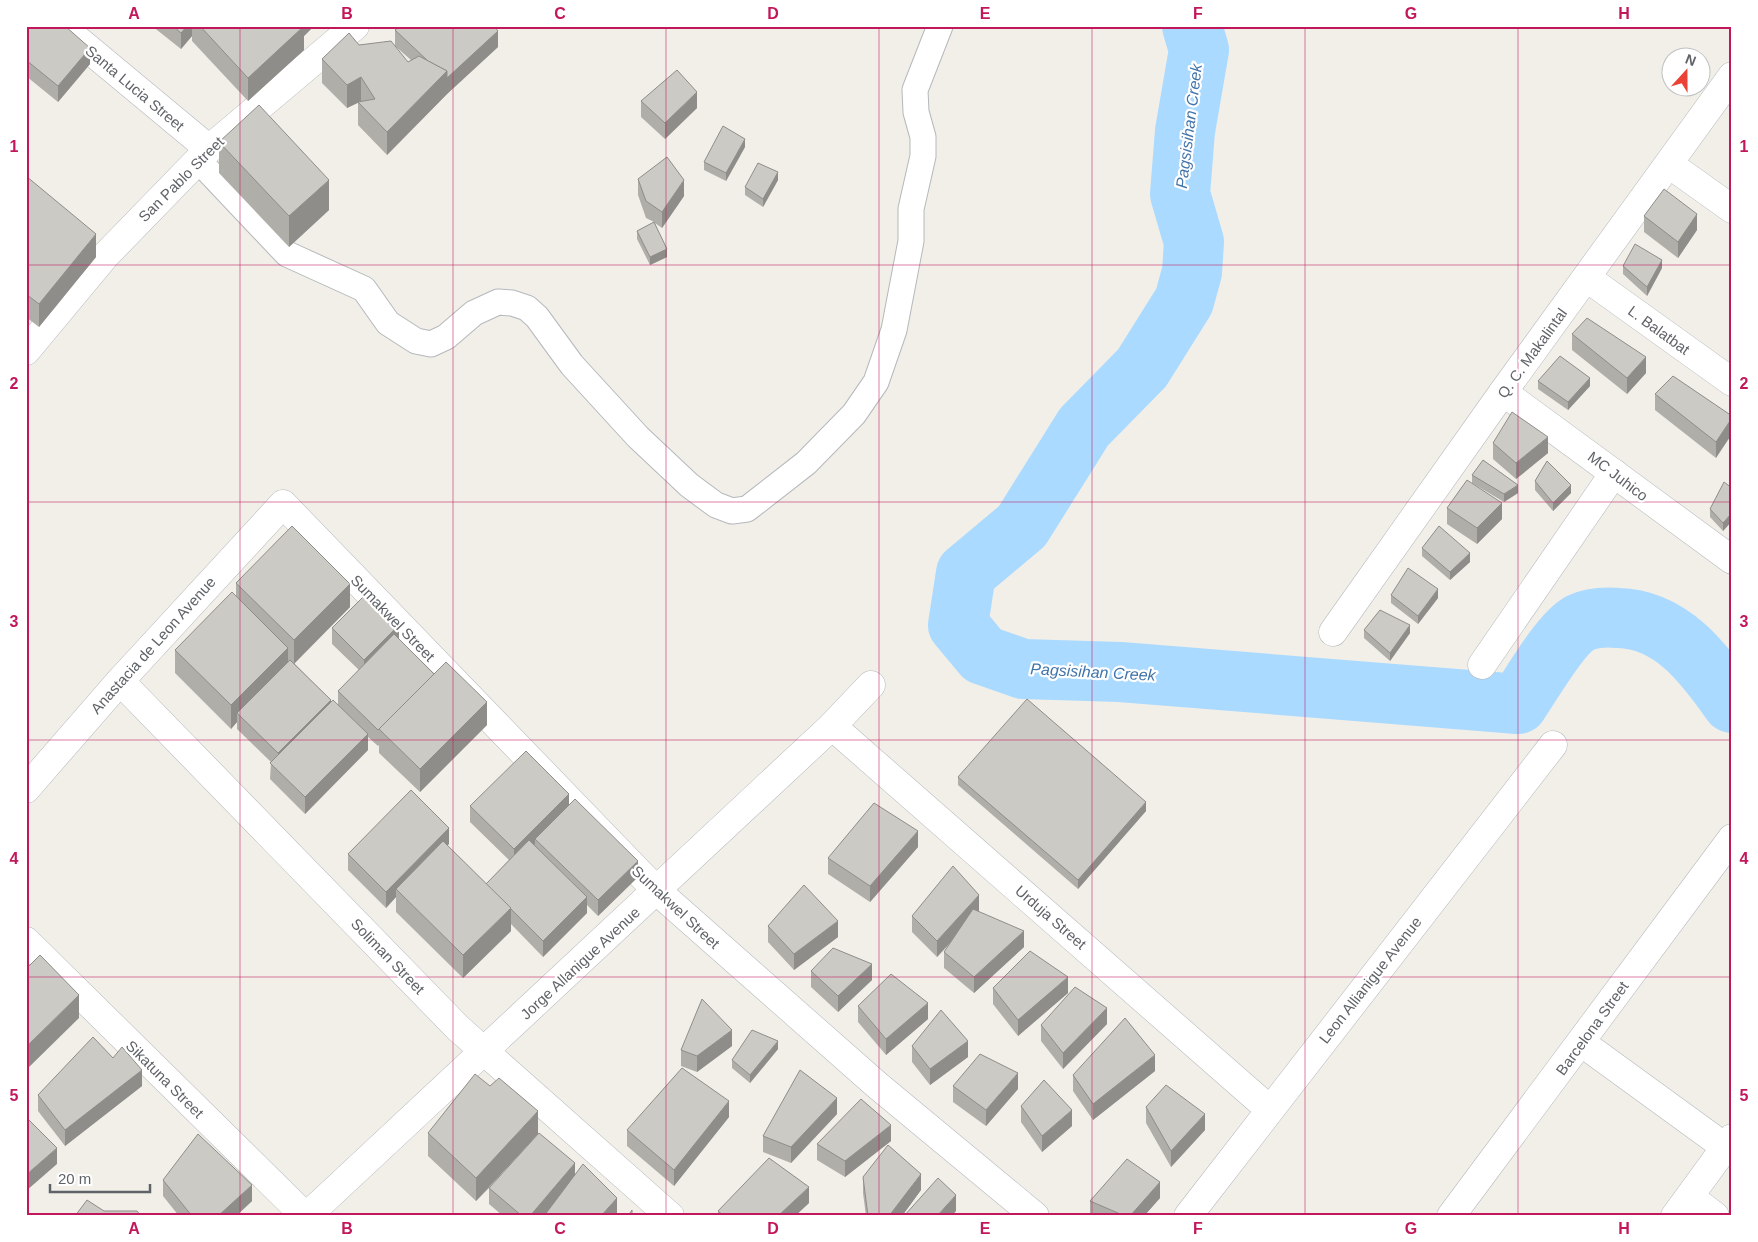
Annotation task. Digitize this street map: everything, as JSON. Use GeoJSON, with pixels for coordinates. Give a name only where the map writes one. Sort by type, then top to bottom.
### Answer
{"type":"FeatureCollection","features":[{"type":"Feature","properties":{"kind":"street","name":"San Pablo Street"},"geometry":{"type":"LineString","coordinates":[[26,352],[105,256],[204,155],[355,26]]}},
{"type":"Feature","properties":{"kind":"street"},"geometry":{"type":"LineString","coordinates":[[204,155],[287,254],[364,289],[388,323],[416,341],[431,344],[446,337],[474,312],[498,302],[512,303],[528,308],[537,317],[572,365],[638,437],[689,484],[716,505],[732,511],[747,509],[806,463],[854,414],[876,382],[894,330],[911,241],[911,209],[923,156],[923,137],[916,112],[915,90],[927,55],[940,26]]}},
{"type":"Feature","properties":{"kind":"street","name":"Santa Lucia Street"},"geometry":{"type":"LineString","coordinates":[[68,28],[204,155]]}},
{"type":"Feature","properties":{"kind":"street","name":"Q. C. Makalintal"},"geometry":{"type":"LineString","coordinates":[[1333,632],[1503,392],[1732,76]]}},
{"type":"Feature","properties":{"kind":"street"},"geometry":{"type":"LineString","coordinates":[[1669,164],[1732,209]]}},
{"type":"Feature","properties":{"kind":"street","name":"L. Balatbat"},"geometry":{"type":"LineString","coordinates":[[1587,278],[1732,382]]}},
{"type":"Feature","properties":{"kind":"street","name":"MC Juhico"},"geometry":{"type":"LineString","coordinates":[[1503,392],[1732,560]]}},
{"type":"Feature","properties":{"kind":"street"},"geometry":{"type":"LineString","coordinates":[[1482,665],[1614,473]]}},
{"type":"Feature","properties":{"kind":"street","name":"Anastacia de Leon Avenue"},"geometry":{"type":"LineString","coordinates":[[26,789],[120,681],[282,504]]}},
{"type":"Feature","properties":{"kind":"street","name":"Sumakwel Street"},"geometry":{"type":"LineString","coordinates":[[282,504],[657,891],[877,1085],[1035,1216]]}},
{"type":"Feature","properties":{"kind":"street","name":"Soliman Street"},"geometry":{"type":"LineString","coordinates":[[120,681],[483,1053],[670,1216]]}},
{"type":"Feature","properties":{"kind":"street","name":"Jorge Allanigue Avenue"},"geometry":{"type":"LineString","coordinates":[[306,1216],[657,891],[832,726],[871,685]]}},
{"type":"Feature","properties":{"kind":"street","name":"Urduja Street"},"geometry":{"type":"LineString","coordinates":[[832,726],[1269,1109]]}},
{"type":"Feature","properties":{"kind":"street","name":"Leon Allianigue Avenue"},"geometry":{"type":"LineString","coordinates":[[1188,1216],[1269,1109],[1553,745]]}},
{"type":"Feature","properties":{"kind":"street","name":"Barcelona Street"},"geometry":{"type":"LineString","coordinates":[[1451,1216],[1582,1043],[1732,838]]}},
{"type":"Feature","properties":{"kind":"street","name":"Sikatuna Street"},"geometry":{"type":"LineString","coordinates":[[26,941],[306,1216]]}},
{"type":"Feature","properties":{"kind":"street"},"geometry":{"type":"LineString","coordinates":[[1582,1043],[1729,1142],[1682,1206],[1715,1216]]}},
{"type":"Feature","properties":{"kind":"building"},"geometry":{"type":"Polygon","coordinates":[[[26,26],[65,26],[90,48],[58,86],[26,60],[26,26]]]}},
{"type":"Feature","properties":{"kind":"building"},"geometry":{"type":"Polygon","coordinates":[[[173,26],[187,26],[181,33],[173,26]]]}},
{"type":"Feature","properties":{"kind":"building"},"geometry":{"type":"Polygon","coordinates":[[[200,26],[304,26],[248,78],[200,26]]]}},
{"type":"Feature","properties":{"kind":"building"},"geometry":{"type":"Polygon","coordinates":[[[400,26],[494,26],[498,31],[447,78],[447,71],[428,61],[395,30],[400,26]]]}},
{"type":"Feature","properties":{"kind":"building"},"geometry":{"type":"Polygon","coordinates":[[[349,33],[359,45],[391,41],[408,62],[419,56],[447,71],[387,132],[358,102],[375,99],[361,77],[347,85],[322,59],[349,33]]]}},
{"type":"Feature","properties":{"kind":"building"},"geometry":{"type":"Polygon","coordinates":[[[677,70],[697,92],[665,123],[641,101],[677,70]]]}},
{"type":"Feature","properties":{"kind":"building"},"geometry":{"type":"Polygon","coordinates":[[[259,105],[329,180],[289,216],[219,142],[259,105]]]}},
{"type":"Feature","properties":{"kind":"building"},"geometry":{"type":"Polygon","coordinates":[[[723,126],[745,139],[726,173],[704,162],[723,126]]]}},
{"type":"Feature","properties":{"kind":"building"},"geometry":{"type":"Polygon","coordinates":[[[667,157],[684,180],[662,212],[646,201],[638,179],[667,157]]]}},
{"type":"Feature","properties":{"kind":"building"},"geometry":{"type":"Polygon","coordinates":[[[758,163],[778,172],[763,199],[745,187],[758,163]]]}},
{"type":"Feature","properties":{"kind":"building"},"geometry":{"type":"Polygon","coordinates":[[[26,176],[96,234],[39,304],[26,294],[26,176]]]}},
{"type":"Feature","properties":{"kind":"building"},"geometry":{"type":"Polygon","coordinates":[[[1664,189],[1697,214],[1678,242],[1644,216],[1664,189]]]}},
{"type":"Feature","properties":{"kind":"building"},"geometry":{"type":"Polygon","coordinates":[[[654,222],[667,249],[650,257],[637,231],[654,222]]]}},
{"type":"Feature","properties":{"kind":"building"},"geometry":{"type":"Polygon","coordinates":[[[1635,244],[1662,260],[1647,287],[1623,266],[1635,244]]]}},
{"type":"Feature","properties":{"kind":"building"},"geometry":{"type":"Polygon","coordinates":[[[1587,318],[1646,357],[1627,378],[1572,334],[1587,318]]]}},
{"type":"Feature","properties":{"kind":"building"},"geometry":{"type":"Polygon","coordinates":[[[1560,356],[1590,378],[1568,402],[1538,381],[1560,356]]]}},
{"type":"Feature","properties":{"kind":"building"},"geometry":{"type":"Polygon","coordinates":[[[1673,376],[1732,416],[1716,442],[1655,394],[1673,376]]]}},
{"type":"Feature","properties":{"kind":"building"},"geometry":{"type":"Polygon","coordinates":[[[1512,412],[1548,437],[1516,463],[1493,443],[1512,412]]]}},
{"type":"Feature","properties":{"kind":"building"},"geometry":{"type":"Polygon","coordinates":[[[1483,460],[1518,485],[1504,494],[1472,475],[1483,460]]]}},
{"type":"Feature","properties":{"kind":"building"},"geometry":{"type":"Polygon","coordinates":[[[1547,461],[1571,485],[1553,503],[1535,481],[1547,461]]]}},
{"type":"Feature","properties":{"kind":"building"},"geometry":{"type":"Polygon","coordinates":[[[1467,480],[1502,503],[1477,528],[1447,508],[1467,480]]]}},
{"type":"Feature","properties":{"kind":"building"},"geometry":{"type":"Polygon","coordinates":[[[1724,482],[1732,488],[1732,513],[1723,523],[1710,509],[1724,482]]]}},
{"type":"Feature","properties":{"kind":"building"},"geometry":{"type":"Polygon","coordinates":[[[292,526],[350,584],[294,640],[236,583],[292,526]]]}},
{"type":"Feature","properties":{"kind":"building"},"geometry":{"type":"Polygon","coordinates":[[[1439,526],[1470,553],[1450,572],[1422,548],[1439,526]]]}},
{"type":"Feature","properties":{"kind":"building"},"geometry":{"type":"Polygon","coordinates":[[[1408,568],[1438,589],[1418,616],[1391,595],[1408,568]]]}},
{"type":"Feature","properties":{"kind":"building"},"geometry":{"type":"Polygon","coordinates":[[[232,592],[288,648],[231,705],[175,650],[232,592]]]}},
{"type":"Feature","properties":{"kind":"building"},"geometry":{"type":"Polygon","coordinates":[[[367,593],[399,625],[364,660],[332,628],[367,593]]]}},
{"type":"Feature","properties":{"kind":"building"},"geometry":{"type":"Polygon","coordinates":[[[1380,610],[1410,625],[1390,653],[1364,630],[1380,610]]]}},
{"type":"Feature","properties":{"kind":"building"},"geometry":{"type":"Polygon","coordinates":[[[394,634],[434,674],[378,730],[338,691],[394,634]]]}},
{"type":"Feature","properties":{"kind":"building"},"geometry":{"type":"Polygon","coordinates":[[[290,660],[331,700],[278,753],[237,713],[290,660]]]}},
{"type":"Feature","properties":{"kind":"building"},"geometry":{"type":"Polygon","coordinates":[[[446,662],[487,702],[420,769],[379,729],[446,662]]]}},
{"type":"Feature","properties":{"kind":"building"},"geometry":{"type":"Polygon","coordinates":[[[1027,699],[1146,802],[1078,880],[958,777],[1027,699]]]}},
{"type":"Feature","properties":{"kind":"building"},"geometry":{"type":"Polygon","coordinates":[[[333,700],[368,734],[305,797],[270,763],[333,700]]]}},
{"type":"Feature","properties":{"kind":"building"},"geometry":{"type":"Polygon","coordinates":[[[526,751],[569,794],[514,849],[470,806],[526,751]]]}},
{"type":"Feature","properties":{"kind":"building"},"geometry":{"type":"Polygon","coordinates":[[[411,790],[449,828],[386,892],[348,854],[411,790]]]}},
{"type":"Feature","properties":{"kind":"building"},"geometry":{"type":"Polygon","coordinates":[[[575,799],[638,861],[598,900],[535,839],[575,799]]]}},
{"type":"Feature","properties":{"kind":"building"},"geometry":{"type":"Polygon","coordinates":[[[874,803],[918,831],[870,886],[828,858],[874,803]]]}},
{"type":"Feature","properties":{"kind":"building"},"geometry":{"type":"Polygon","coordinates":[[[529,840],[587,897],[543,941],[486,884],[529,840]]]}},
{"type":"Feature","properties":{"kind":"building"},"geometry":{"type":"Polygon","coordinates":[[[443,841],[511,908],[463,955],[396,889],[443,841]]]}},
{"type":"Feature","properties":{"kind":"building"},"geometry":{"type":"Polygon","coordinates":[[[953,866],[979,895],[937,941],[912,916],[953,866]]]}},
{"type":"Feature","properties":{"kind":"building"},"geometry":{"type":"Polygon","coordinates":[[[804,885],[838,921],[794,954],[768,926],[804,885]]]}},
{"type":"Feature","properties":{"kind":"building"},"geometry":{"type":"Polygon","coordinates":[[[973,909],[1024,931],[974,977],[944,952],[973,909]]]}},
{"type":"Feature","properties":{"kind":"building"},"geometry":{"type":"Polygon","coordinates":[[[833,948],[872,964],[838,996],[811,971],[833,948]]]}},
{"type":"Feature","properties":{"kind":"building"},"geometry":{"type":"Polygon","coordinates":[[[1030,951],[1068,977],[1018,1020],[993,988],[1030,951]]]}},
{"type":"Feature","properties":{"kind":"building"},"geometry":{"type":"Polygon","coordinates":[[[40,955],[79,995],[26,1047],[26,969],[40,955]]]}},
{"type":"Feature","properties":{"kind":"building"},"geometry":{"type":"Polygon","coordinates":[[[891,974],[928,1003],[886,1039],[858,1006],[891,974]]]}},
{"type":"Feature","properties":{"kind":"building"},"geometry":{"type":"Polygon","coordinates":[[[1075,987],[1107,1008],[1063,1053],[1041,1025],[1075,987]]]}},
{"type":"Feature","properties":{"kind":"building"},"geometry":{"type":"Polygon","coordinates":[[[702,999],[732,1030],[697,1056],[681,1050],[702,999]]]}},
{"type":"Feature","properties":{"kind":"building"},"geometry":{"type":"Polygon","coordinates":[[[941,1010],[968,1041],[930,1069],[912,1046],[941,1010]]]}},
{"type":"Feature","properties":{"kind":"building"},"geometry":{"type":"Polygon","coordinates":[[[1125,1018],[1155,1055],[1093,1104],[1073,1075],[1125,1018]]]}},
{"type":"Feature","properties":{"kind":"building"},"geometry":{"type":"Polygon","coordinates":[[[752,1030],[778,1041],[750,1075],[732,1060],[752,1030]]]}},
{"type":"Feature","properties":{"kind":"building"},"geometry":{"type":"Polygon","coordinates":[[[93,1037],[113,1058],[122,1047],[142,1070],[65,1130],[38,1095],[93,1037]]]}},
{"type":"Feature","properties":{"kind":"building"},"geometry":{"type":"Polygon","coordinates":[[[980,1054],[1018,1073],[986,1110],[953,1086],[980,1054]]]}},
{"type":"Feature","properties":{"kind":"building"},"geometry":{"type":"Polygon","coordinates":[[[682,1068],[729,1101],[674,1170],[627,1130],[682,1068]]]}},
{"type":"Feature","properties":{"kind":"building"},"geometry":{"type":"Polygon","coordinates":[[[800,1070],[837,1098],[791,1147],[763,1136],[800,1070]]]}},
{"type":"Feature","properties":{"kind":"building"},"geometry":{"type":"Polygon","coordinates":[[[475,1074],[490,1086],[499,1078],[538,1111],[476,1178],[428,1133],[475,1074]]]}},
{"type":"Feature","properties":{"kind":"building"},"geometry":{"type":"Polygon","coordinates":[[[1044,1080],[1072,1110],[1042,1136],[1021,1106],[1044,1080]]]}},
{"type":"Feature","properties":{"kind":"building"},"geometry":{"type":"Polygon","coordinates":[[[1166,1085],[1205,1114],[1171,1151],[1146,1107],[1166,1085]]]}},
{"type":"Feature","properties":{"kind":"building"},"geometry":{"type":"Polygon","coordinates":[[[861,1099],[891,1125],[845,1161],[817,1144],[861,1099]]]}},
{"type":"Feature","properties":{"kind":"building"},"geometry":{"type":"Polygon","coordinates":[[[26,1117],[57,1148],[26,1175],[26,1117]]]}},
{"type":"Feature","properties":{"kind":"building"},"geometry":{"type":"Polygon","coordinates":[[[539,1133],[575,1163],[530,1216],[522,1216],[489,1188],[539,1133]]]}},
{"type":"Feature","properties":{"kind":"building"},"geometry":{"type":"Polygon","coordinates":[[[198,1134],[252,1185],[218,1216],[192,1216],[163,1180],[198,1134]]]}},
{"type":"Feature","properties":{"kind":"building"},"geometry":{"type":"Polygon","coordinates":[[[888,1145],[921,1174],[889,1216],[868,1216],[863,1177],[888,1145]]]}},
{"type":"Feature","properties":{"kind":"building"},"geometry":{"type":"Polygon","coordinates":[[[769,1158],[809,1187],[778,1216],[724,1216],[718,1211],[769,1158]]]}},
{"type":"Feature","properties":{"kind":"building"},"geometry":{"type":"Polygon","coordinates":[[[1127,1159],[1160,1182],[1130,1216],[1125,1216],[1090,1201],[1127,1159]]]}},
{"type":"Feature","properties":{"kind":"building"},"geometry":{"type":"Polygon","coordinates":[[[583,1164],[617,1198],[601,1216],[544,1216],[583,1164]]]}},
{"type":"Feature","properties":{"kind":"building"},"geometry":{"type":"Polygon","coordinates":[[[938,1178],[956,1195],[937,1216],[904,1216],[938,1178]]]}},
{"type":"Feature","properties":{"kind":"building"},"geometry":{"type":"Polygon","coordinates":[[[87,1200],[104,1211],[137,1211],[141,1216],[75,1216],[87,1200]]]}},
{"type":"Feature","properties":{"kind":"waterway","name":"Pagsisihan Creek"},"geometry":{"type":"LineString","coordinates":[[1192,26],[1199,50],[1185,131],[1180,194],[1194,242],[1192,272],[1184,301],[1142,368],[1084,427],[1022,526],[966,573],[958,625],[983,655],[1023,669],[1120,672],[1518,704],[1555,648],[1572,629],[1580,623],[1589,620],[1618,618],[1637,620],[1654,626],[1670,635],[1698,659],[1732,703]]}}]}
